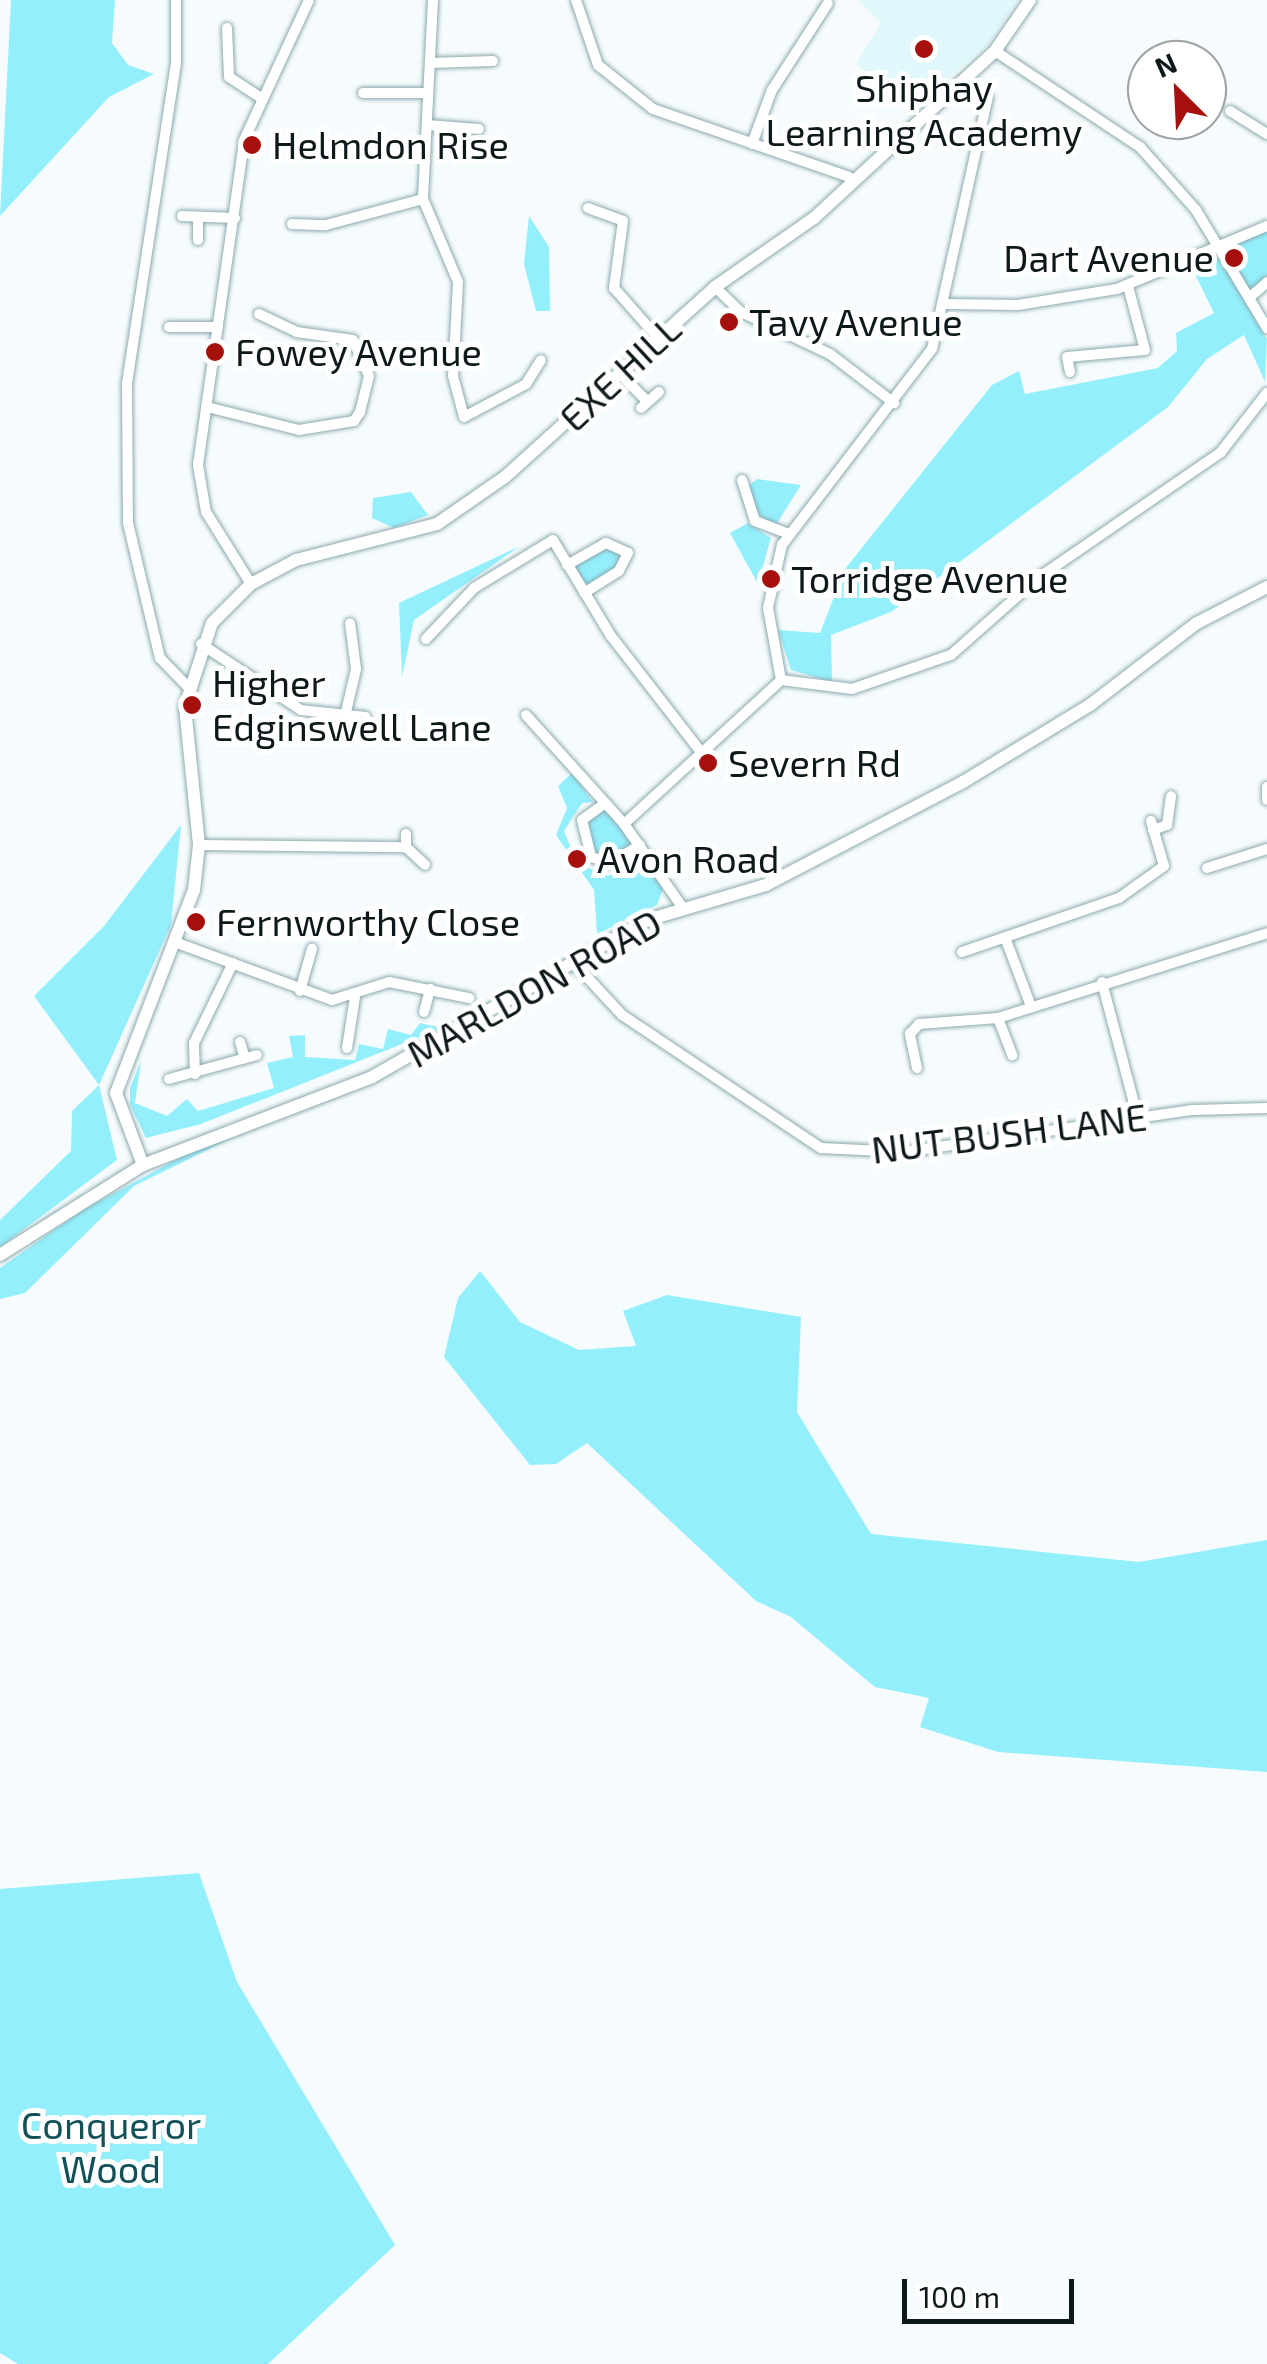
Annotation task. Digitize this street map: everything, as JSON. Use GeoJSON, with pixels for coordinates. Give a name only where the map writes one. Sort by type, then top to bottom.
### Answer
{"type":"FeatureCollection","features":[{"type":"Feature","properties":{"kind":"street"},"geometry":{"type":"LineString","coordinates":[[143,1165],[116,1094],[180,944],[199,845],[187,686],[160,658],[128,523],[126,417],[176,63],[176,0]]}},
{"type":"Feature","properties":{"kind":"street"},"geometry":{"type":"LineString","coordinates":[[250,584],[206,512],[198,465],[244,140],[310,0]]}},
{"type":"Feature","properties":{"kind":"street"},"geometry":{"type":"LineString","coordinates":[[433,0],[423,199],[458,282],[453,376],[464,417],[526,384],[542,360]]}},
{"type":"Feature","properties":{"kind":"street"},"geometry":{"type":"LineString","coordinates":[[576,0],[598,65],[666,117],[849,178]]}},
{"type":"Feature","properties":{"kind":"street","name":"EXE HILL"},"geometry":{"type":"LineString","coordinates":[[187,686],[200,644],[250,584],[296,560],[436,524],[622,376],[715,286],[814,218],[849,178],[994,51],[1030,0]]}},
{"type":"Feature","properties":{"kind":"street"},"geometry":{"type":"LineString","coordinates":[[752,144],[772,90],[828,4]]}},
{"type":"Feature","properties":{"kind":"street"},"geometry":{"type":"LineString","coordinates":[[227,28],[230,77],[261,98]]}},
{"type":"Feature","properties":{"kind":"street"},"geometry":{"type":"LineString","coordinates":[[994,51],[1140,147],[1219,244],[1267,328]]}},
{"type":"Feature","properties":{"kind":"street"},"geometry":{"type":"LineString","coordinates":[[430,63],[493,61]]}},
{"type":"Feature","properties":{"kind":"street"},"geometry":{"type":"LineString","coordinates":[[363,93],[428,93]]}},
{"type":"Feature","properties":{"kind":"street"},"geometry":{"type":"LineString","coordinates":[[780,680],[768,608],[787,534],[894,403],[932,349],[947,304],[988,97]]}},
{"type":"Feature","properties":{"kind":"street"},"geometry":{"type":"LineString","coordinates":[[1230,111],[1267,134]]}},
{"type":"Feature","properties":{"kind":"street"},"geometry":{"type":"LineString","coordinates":[[427,125],[480,129]]}},
{"type":"Feature","properties":{"kind":"street"},"geometry":{"type":"LineString","coordinates":[[292,224],[423,199]]}},
{"type":"Feature","properties":{"kind":"street"},"geometry":{"type":"LineString","coordinates":[[588,208],[623,222],[614,288],[659,339]]}},
{"type":"Feature","properties":{"kind":"street"},"geometry":{"type":"LineString","coordinates":[[182,216],[235,218]]}},
{"type":"Feature","properties":{"kind":"street"},"geometry":{"type":"LineString","coordinates":[[198,217],[198,240]]}},
{"type":"Feature","properties":{"kind":"street"},"geometry":{"type":"LineString","coordinates":[[947,304],[1018,305],[1128,286],[1267,226]]}},
{"type":"Feature","properties":{"kind":"street"},"geometry":{"type":"LineString","coordinates":[[1250,298],[1267,282]]}},
{"type":"Feature","properties":{"kind":"street"},"geometry":{"type":"LineString","coordinates":[[715,286],[741,312],[830,354],[894,403]]}},
{"type":"Feature","properties":{"kind":"street"},"geometry":{"type":"LineString","coordinates":[[1070,372],[1067,357],[1145,350],[1128,286]]}},
{"type":"Feature","properties":{"kind":"street"},"geometry":{"type":"LineString","coordinates":[[207,407],[299,430],[354,421],[360,412],[369,376],[353,340],[297,332],[259,314]]}},
{"type":"Feature","properties":{"kind":"street"},"geometry":{"type":"LineString","coordinates":[[169,327],[218,327]]}},
{"type":"Feature","properties":{"kind":"street"},"geometry":{"type":"LineString","coordinates":[[622,376],[644,404],[659,392]]}},
{"type":"Feature","properties":{"kind":"street"},"geometry":{"type":"LineString","coordinates":[[624,824],[780,680],[852,689],[951,656],[1038,578],[1221,452],[1267,393]]}},
{"type":"Feature","properties":{"kind":"street"},"geometry":{"type":"LineString","coordinates":[[742,480],[755,521],[787,534]]}},
{"type":"Feature","properties":{"kind":"street"},"geometry":{"type":"LineString","coordinates":[[427,632],[474,588],[553,540],[584,593],[701,752]]}},
{"type":"Feature","properties":{"kind":"street"},"geometry":{"type":"LineString","coordinates":[[568,566],[606,543],[628,553],[619,570],[584,593]]}},
{"type":"Feature","properties":{"kind":"street","name":"MARLDON ROAD"},"geometry":{"type":"LineString","coordinates":[[0,1255],[143,1165],[372,1077],[683,908],[766,885],[962,782],[1090,705],[1197,623],[1267,587]]}},
{"type":"Feature","properties":{"kind":"street"},"geometry":{"type":"LineString","coordinates":[[345,716],[356,668],[350,623]]}},
{"type":"Feature","properties":{"kind":"street"},"geometry":{"type":"LineString","coordinates":[[200,644],[300,710],[366,717]]}},
{"type":"Feature","properties":{"kind":"street"},"geometry":{"type":"LineString","coordinates":[[526,715],[624,824],[683,908]]}},
{"type":"Feature","properties":{"kind":"street"},"geometry":{"type":"LineString","coordinates":[[1267,787],[1267,800]]}},
{"type":"Feature","properties":{"kind":"street"},"geometry":{"type":"LineString","coordinates":[[962,952],[1094,910],[1139,878],[1164,866],[1152,826],[1166,826],[1171,796]]}},
{"type":"Feature","properties":{"kind":"street"},"geometry":{"type":"LineString","coordinates":[[604,804],[582,820],[591,857],[611,863],[640,845]]}},
{"type":"Feature","properties":{"kind":"street"},"geometry":{"type":"LineString","coordinates":[[406,834],[406,847]]}},
{"type":"Feature","properties":{"kind":"street"},"geometry":{"type":"LineString","coordinates":[[199,845],[406,847],[425,865]]}},
{"type":"Feature","properties":{"kind":"street"},"geometry":{"type":"LineString","coordinates":[[1206,868],[1267,849]]}},
{"type":"Feature","properties":{"kind":"street"},"geometry":{"type":"LineString","coordinates":[[914,1029],[998,1018],[1267,933]]}},
{"type":"Feature","properties":{"kind":"street"},"geometry":{"type":"LineString","coordinates":[[1006,940],[1030,1006]]}},
{"type":"Feature","properties":{"kind":"street"},"geometry":{"type":"LineString","coordinates":[[180,944],[300,990],[355,997],[389,982],[469,998]]}},
{"type":"Feature","properties":{"kind":"street"},"geometry":{"type":"LineString","coordinates":[[300,990],[312,949]]}},
{"type":"Feature","properties":{"kind":"street"},"geometry":{"type":"LineString","coordinates":[[195,1074],[194,1043],[234,964]]}},
{"type":"Feature","properties":{"kind":"street","name":"NUT BUSH LANE"},"geometry":{"type":"LineString","coordinates":[[574,964],[622,1015],[821,1148],[904,1152],[1138,1118],[1267,1108]]}},
{"type":"Feature","properties":{"kind":"street"},"geometry":{"type":"LineString","coordinates":[[1102,982],[1138,1118]]}},
{"type":"Feature","properties":{"kind":"street"},"geometry":{"type":"LineString","coordinates":[[424,1012],[430,988]]}},
{"type":"Feature","properties":{"kind":"street"},"geometry":{"type":"LineString","coordinates":[[347,1048],[355,997]]}},
{"type":"Feature","properties":{"kind":"street"},"geometry":{"type":"LineString","coordinates":[[904,1018],[914,1029],[917,1068]]}},
{"type":"Feature","properties":{"kind":"street"},"geometry":{"type":"LineString","coordinates":[[998,1018],[1012,1054]]}},
{"type":"Feature","properties":{"kind":"street"},"geometry":{"type":"LineString","coordinates":[[168,1079],[251,1057],[240,1042]]}},
{"type":"Feature","properties":{"kind":"shaded area","name":"Shiphay Learning Academy"},"geometry":{"type":"Polygon","coordinates":[[[858,0],[1018,0],[988,45],[913,106],[856,64],[881,23],[858,0]]]}},
{"type":"Feature","properties":{"kind":"green space"},"geometry":{"type":"Polygon","coordinates":[[[11,0],[115,0],[112,43],[128,65],[154,74],[109,97],[0,216],[11,0]]]}},
{"type":"Feature","properties":{"kind":"green space"},"geometry":{"type":"Polygon","coordinates":[[[529,216],[549,247],[550,311],[536,311],[524,264],[529,216]]]}},
{"type":"Feature","properties":{"kind":"green space"},"geometry":{"type":"Polygon","coordinates":[[[1267,226],[1267,282],[1250,297],[1219,244],[1267,226]]]}},
{"type":"Feature","properties":{"kind":"green space"},"geometry":{"type":"Polygon","coordinates":[[[1208,257],[1220,259],[1267,339],[1265,382],[1244,335],[1207,359],[1168,407],[942,575],[891,612],[831,635],[832,682],[791,670],[778,630],[820,633],[845,569],[992,385],[1019,371],[1025,394],[1158,368],[1177,351],[1176,333],[1214,313],[1190,264],[1208,257]]]}},
{"type":"Feature","properties":{"kind":"green space"},"geometry":{"type":"Polygon","coordinates":[[[757,479],[801,485],[776,525],[753,511],[747,487],[757,479]]]}},
{"type":"Feature","properties":{"kind":"green space"},"geometry":{"type":"Polygon","coordinates":[[[411,492],[428,515],[394,528],[372,518],[373,498],[411,492]]]}},
{"type":"Feature","properties":{"kind":"green space"},"geometry":{"type":"Polygon","coordinates":[[[748,523],[771,538],[758,584],[730,533],[748,523]]]}},
{"type":"Feature","properties":{"kind":"green space"},"geometry":{"type":"Polygon","coordinates":[[[606,543],[623,547],[625,563],[584,593],[567,565],[606,543]]]}},
{"type":"Feature","properties":{"kind":"green space"},"geometry":{"type":"Polygon","coordinates":[[[520,546],[414,620],[402,677],[399,603],[520,546]]]}},
{"type":"Feature","properties":{"kind":"green space"},"geometry":{"type":"Polygon","coordinates":[[[572,773],[593,802],[582,803],[564,831],[577,863],[608,876],[644,860],[664,886],[657,905],[597,934],[594,890],[556,835],[567,808],[558,786],[572,773]]]}},
{"type":"Feature","properties":{"kind":"green space"},"geometry":{"type":"Polygon","coordinates":[[[604,804],[640,845],[611,863],[585,850],[580,832],[604,804]]]}},
{"type":"Feature","properties":{"kind":"green space"},"geometry":{"type":"Polygon","coordinates":[[[181,825],[171,925],[99,1085],[34,996],[104,926],[181,825]]]}},
{"type":"Feature","properties":{"kind":"green space"},"geometry":{"type":"Polygon","coordinates":[[[420,1023],[442,1028],[201,1124],[146,1138],[130,1105],[130,1088],[141,1061],[135,1103],[167,1116],[187,1099],[198,1111],[274,1088],[267,1063],[293,1057],[289,1036],[305,1035],[305,1057],[355,1060],[359,1044],[383,1049],[388,1029],[411,1035],[420,1023]]]}},
{"type":"Feature","properties":{"kind":"green space"},"geometry":{"type":"Polygon","coordinates":[[[99,1085],[117,1160],[0,1247],[0,1220],[71,1151],[72,1111],[99,1085]]]}},
{"type":"Feature","properties":{"kind":"green space"},"geometry":{"type":"Polygon","coordinates":[[[260,1124],[134,1186],[25,1293],[0,1299],[0,1268],[83,1210],[231,1130],[260,1124]]]}},
{"type":"Feature","properties":{"kind":"green space"},"geometry":{"type":"Polygon","coordinates":[[[480,1271],[520,1322],[579,1350],[636,1346],[623,1311],[667,1295],[801,1317],[797,1412],[871,1534],[1139,1562],[1267,1540],[1267,1772],[998,1752],[920,1727],[929,1698],[875,1687],[791,1617],[756,1601],[587,1443],[556,1464],[530,1465],[444,1357],[458,1298],[480,1271]]]}},
{"type":"Feature","properties":{"kind":"green space","name":"Conqueror Wood"},"geometry":{"type":"Polygon","coordinates":[[[199,1873],[237,1982],[395,2245],[268,2364],[18,2364],[0,2353],[0,1889],[199,1873]]]}},
{"type":"Feature","properties":{"kind":"place","name":"Shiphay Learning Academy"},"geometry":{"type":"Point","coordinates":[924,49]}},
{"type":"Feature","properties":{"kind":"place","name":"Helmdon Rise"},"geometry":{"type":"Point","coordinates":[252,145]}},
{"type":"Feature","properties":{"kind":"place","name":"Dart Avenue"},"geometry":{"type":"Point","coordinates":[1234,258]}},
{"type":"Feature","properties":{"kind":"place","name":"Tavy Avenue"},"geometry":{"type":"Point","coordinates":[729,322]}},
{"type":"Feature","properties":{"kind":"place","name":"Fowey Avenue"},"geometry":{"type":"Point","coordinates":[215,352]}},
{"type":"Feature","properties":{"kind":"place","name":"Torridge Avenue"},"geometry":{"type":"Point","coordinates":[771,579]}},
{"type":"Feature","properties":{"kind":"place","name":"Higher Edginswell Lane"},"geometry":{"type":"Point","coordinates":[192,705]}},
{"type":"Feature","properties":{"kind":"place","name":"Severn Rd"},"geometry":{"type":"Point","coordinates":[708,763]}},
{"type":"Feature","properties":{"kind":"place","name":"Avon Road"},"geometry":{"type":"Point","coordinates":[577,859]}},
{"type":"Feature","properties":{"kind":"place","name":"Fernworthy Close"},"geometry":{"type":"Point","coordinates":[196,922]}}]}
